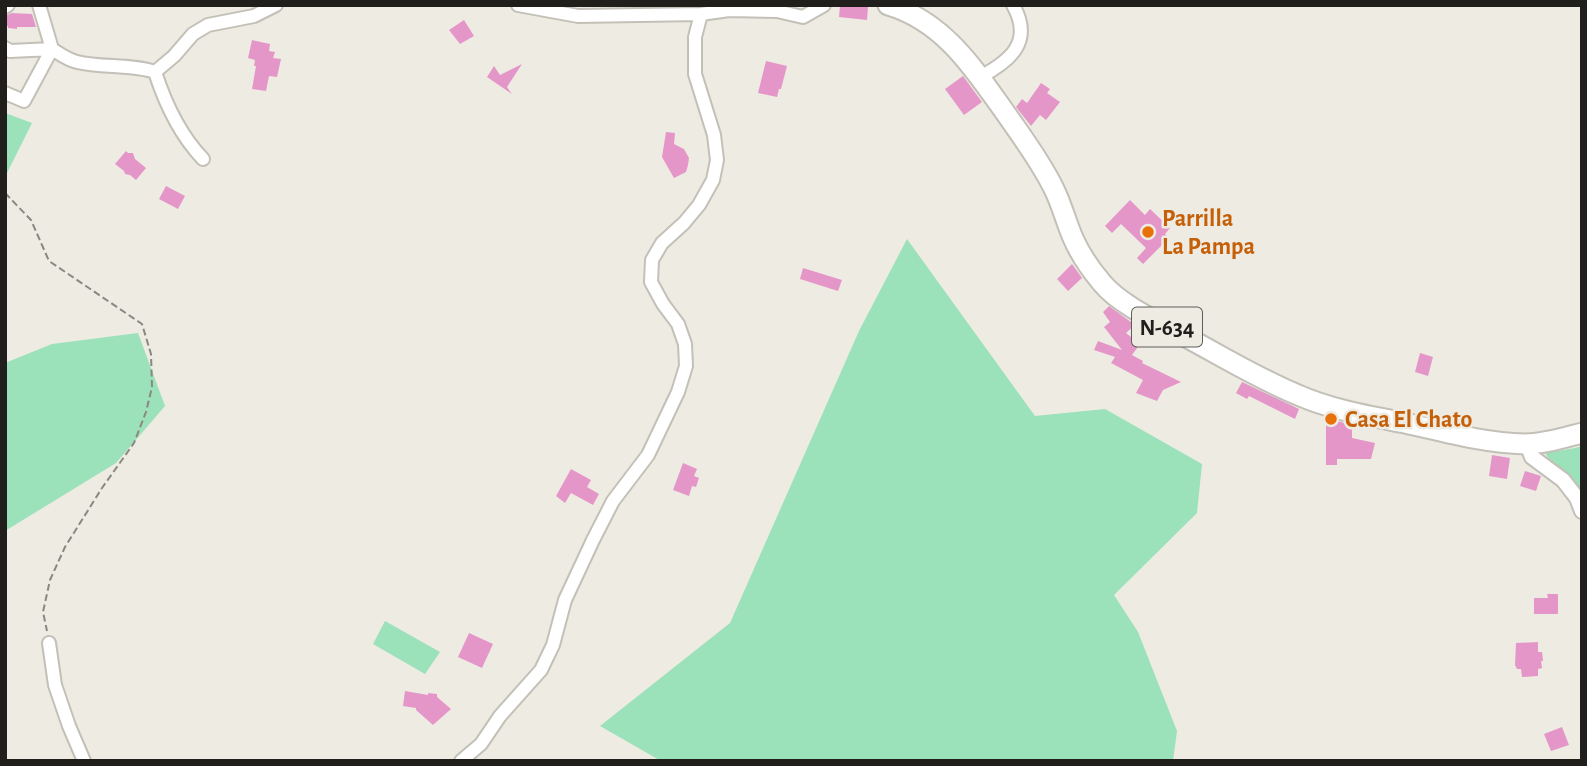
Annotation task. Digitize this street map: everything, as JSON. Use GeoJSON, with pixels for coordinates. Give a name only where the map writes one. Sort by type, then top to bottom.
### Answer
{"type":"FeatureCollection","features":[{"type":"Feature","properties":{"kind":"highway","name":"N-634"},"geometry":{"type":"LineString","coordinates":[[888,5],[917,17],[935,29],[950,40],[969,61],[1055,189],[1074,240],[1088,265],[1104,285],[1126,303],[1243,368],[1299,396],[1336,408],[1486,440],[1527,444],[1582,433]]}},
{"type":"Feature","properties":{"kind":"street"},"geometry":{"type":"LineString","coordinates":[[5,93],[24,101],[52,50],[39,5]]}},
{"type":"Feature","properties":{"kind":"street"},"geometry":{"type":"LineString","coordinates":[[155,72],[174,56],[193,34],[208,25],[254,16],[276,5]]}},
{"type":"Feature","properties":{"kind":"street"},"geometry":{"type":"LineString","coordinates":[[519,5],[578,16],[701,14],[777,8],[803,17],[824,5]]}},
{"type":"Feature","properties":{"kind":"street"},"geometry":{"type":"LineString","coordinates":[[980,77],[1011,57],[1020,43],[1022,30],[1013,5]]}},
{"type":"Feature","properties":{"kind":"street"},"geometry":{"type":"LineString","coordinates":[[461,761],[481,744],[500,716],[541,670],[553,645],[565,600],[593,540],[613,501],[648,455],[678,392],[686,366],[685,344],[678,324],[651,282],[652,260],[662,243],[699,205],[713,180],[717,160],[714,135],[695,74],[695,37],[701,14]]}},
{"type":"Feature","properties":{"kind":"street"},"geometry":{"type":"LineString","coordinates":[[5,48],[10,51],[52,50],[75,62],[144,68],[155,72],[174,117],[203,159]]}},
{"type":"Feature","properties":{"kind":"street"},"geometry":{"type":"LineString","coordinates":[[1527,444],[1532,457],[1563,480],[1577,498],[1582,511]]}},
{"type":"Feature","properties":{"kind":"street"},"geometry":{"type":"LineString","coordinates":[[49,643],[55,685],[84,761]]}},
{"type":"Feature","properties":{"kind":"path"},"geometry":{"type":"LineString","coordinates":[[5,193],[31,220],[49,261],[142,324],[151,354],[152,387],[134,443],[65,547],[50,580],[43,612],[49,643]]}},
{"type":"Feature","properties":{"kind":"green space"},"geometry":{"type":"Polygon","coordinates":[[[5,113],[32,123],[5,177],[5,113]]]}},
{"type":"Feature","properties":{"kind":"green space"},"geometry":{"type":"Polygon","coordinates":[[[907,239],[1035,416],[1105,409],[1202,464],[1197,513],[1114,595],[1138,632],[1177,731],[1173,761],[661,761],[600,726],[730,623],[859,331],[907,239]]]}},
{"type":"Feature","properties":{"kind":"green space"},"geometry":{"type":"Polygon","coordinates":[[[138,333],[165,406],[116,463],[5,531],[5,363],[52,344],[138,333]]]}},
{"type":"Feature","properties":{"kind":"green space"},"geometry":{"type":"Polygon","coordinates":[[[1582,446],[1582,495],[1579,488],[1545,453],[1582,446]]]}},
{"type":"Feature","properties":{"kind":"green space"},"geometry":{"type":"Polygon","coordinates":[[[385,621],[440,652],[425,674],[373,644],[385,621]]]}},
{"type":"Feature","properties":{"kind":"building"},"geometry":{"type":"Polygon","coordinates":[[[840,5],[868,7],[867,20],[839,17],[840,5]]]}},
{"type":"Feature","properties":{"kind":"building"},"geometry":{"type":"Polygon","coordinates":[[[12,13],[32,14],[36,27],[8,28],[5,26],[5,16],[12,13]]]}},
{"type":"Feature","properties":{"kind":"building"},"geometry":{"type":"Polygon","coordinates":[[[464,20],[474,36],[460,44],[449,30],[464,20]]]}},
{"type":"Feature","properties":{"kind":"building"},"geometry":{"type":"Polygon","coordinates":[[[252,40],[270,44],[269,51],[275,52],[273,58],[281,59],[277,77],[269,76],[266,91],[252,89],[256,66],[255,60],[248,58],[252,40]]]}},
{"type":"Feature","properties":{"kind":"building"},"geometry":{"type":"Polygon","coordinates":[[[766,61],[787,66],[777,97],[758,93],[766,61]]]}},
{"type":"Feature","properties":{"kind":"building"},"geometry":{"type":"Polygon","coordinates":[[[522,64],[507,87],[512,94],[487,77],[494,66],[500,75],[522,64]]]}},
{"type":"Feature","properties":{"kind":"building"},"geometry":{"type":"Polygon","coordinates":[[[963,76],[982,102],[964,115],[945,89],[963,76]]]}},
{"type":"Feature","properties":{"kind":"building"},"geometry":{"type":"Polygon","coordinates":[[[1041,83],[1050,89],[1047,93],[1060,102],[1046,120],[1040,115],[1031,126],[1016,107],[1022,99],[1027,103],[1041,83]]]}},
{"type":"Feature","properties":{"kind":"building"},"geometry":{"type":"Polygon","coordinates":[[[666,132],[675,133],[674,144],[684,149],[689,158],[686,172],[674,178],[662,157],[666,132]]]}},
{"type":"Feature","properties":{"kind":"building"},"geometry":{"type":"Polygon","coordinates":[[[126,151],[133,153],[135,159],[146,168],[136,180],[115,164],[126,151]]]}},
{"type":"Feature","properties":{"kind":"building"},"geometry":{"type":"Polygon","coordinates":[[[166,186],[185,196],[178,209],[159,199],[166,186]]]}},
{"type":"Feature","properties":{"kind":"building","name":"Parrilla La Pampa"},"geometry":{"type":"Polygon","coordinates":[[[1130,200],[1145,215],[1150,209],[1170,228],[1165,234],[1169,238],[1143,264],[1137,258],[1146,248],[1121,224],[1112,233],[1105,226],[1130,200]]]}},
{"type":"Feature","properties":{"kind":"building"},"geometry":{"type":"Polygon","coordinates":[[[1072,264],[1082,278],[1068,291],[1057,279],[1072,264]]]}},
{"type":"Feature","properties":{"kind":"building"},"geometry":{"type":"Polygon","coordinates":[[[803,268],[842,280],[838,291],[800,279],[803,268]]]}},
{"type":"Feature","properties":{"kind":"building"},"geometry":{"type":"Polygon","coordinates":[[[1109,306],[1135,325],[1126,333],[1140,344],[1132,355],[1143,361],[1142,363],[1181,382],[1163,390],[1157,401],[1136,393],[1143,380],[1111,363],[1115,357],[1094,350],[1098,341],[1122,350],[1104,327],[1110,322],[1103,312],[1109,306]]]}},
{"type":"Feature","properties":{"kind":"building"},"geometry":{"type":"Polygon","coordinates":[[[1420,353],[1433,357],[1428,376],[1415,372],[1420,353]]]}},
{"type":"Feature","properties":{"kind":"building"},"geometry":{"type":"Polygon","coordinates":[[[1242,382],[1299,409],[1295,419],[1249,396],[1247,399],[1236,393],[1242,382]]]}},
{"type":"Feature","properties":{"kind":"building"},"geometry":{"type":"Polygon","coordinates":[[[1326,418],[1352,425],[1352,438],[1375,443],[1371,459],[1337,459],[1337,465],[1326,465],[1326,418]]]}},
{"type":"Feature","properties":{"kind":"building"},"geometry":{"type":"Polygon","coordinates":[[[1492,455],[1510,458],[1507,479],[1489,476],[1492,455]]]}},
{"type":"Feature","properties":{"kind":"building"},"geometry":{"type":"Polygon","coordinates":[[[683,463],[697,469],[694,476],[699,478],[696,487],[692,486],[689,496],[673,490],[683,463]]]}},
{"type":"Feature","properties":{"kind":"building"},"geometry":{"type":"Polygon","coordinates":[[[571,469],[591,480],[587,487],[599,494],[593,505],[571,493],[565,503],[556,496],[571,469]]]}},
{"type":"Feature","properties":{"kind":"building"},"geometry":{"type":"Polygon","coordinates":[[[1525,471],[1541,476],[1536,491],[1520,486],[1525,471]]]}},
{"type":"Feature","properties":{"kind":"building"},"geometry":{"type":"Polygon","coordinates":[[[1547,594],[1558,594],[1558,614],[1534,614],[1534,598],[1548,598],[1547,594]]]}},
{"type":"Feature","properties":{"kind":"building"},"geometry":{"type":"Polygon","coordinates":[[[469,633],[493,644],[482,668],[458,657],[469,633]]]}},
{"type":"Feature","properties":{"kind":"building"},"geometry":{"type":"Polygon","coordinates":[[[1538,642],[1538,652],[1542,652],[1542,668],[1538,669],[1538,676],[1522,677],[1521,669],[1517,669],[1515,665],[1516,643],[1538,642]]]}},
{"type":"Feature","properties":{"kind":"building"},"geometry":{"type":"Polygon","coordinates":[[[405,691],[437,694],[451,709],[433,725],[416,708],[403,706],[405,691]]]}},
{"type":"Feature","properties":{"kind":"building"},"geometry":{"type":"Polygon","coordinates":[[[1562,727],[1569,745],[1551,751],[1544,734],[1562,727]]]}},
{"type":"Feature","properties":{"kind":"place","name":"Parrilla La Pampa"},"geometry":{"type":"Point","coordinates":[1148,232]}},
{"type":"Feature","properties":{"kind":"place","name":"Casa El Chato"},"geometry":{"type":"Point","coordinates":[1331,419]}}]}
